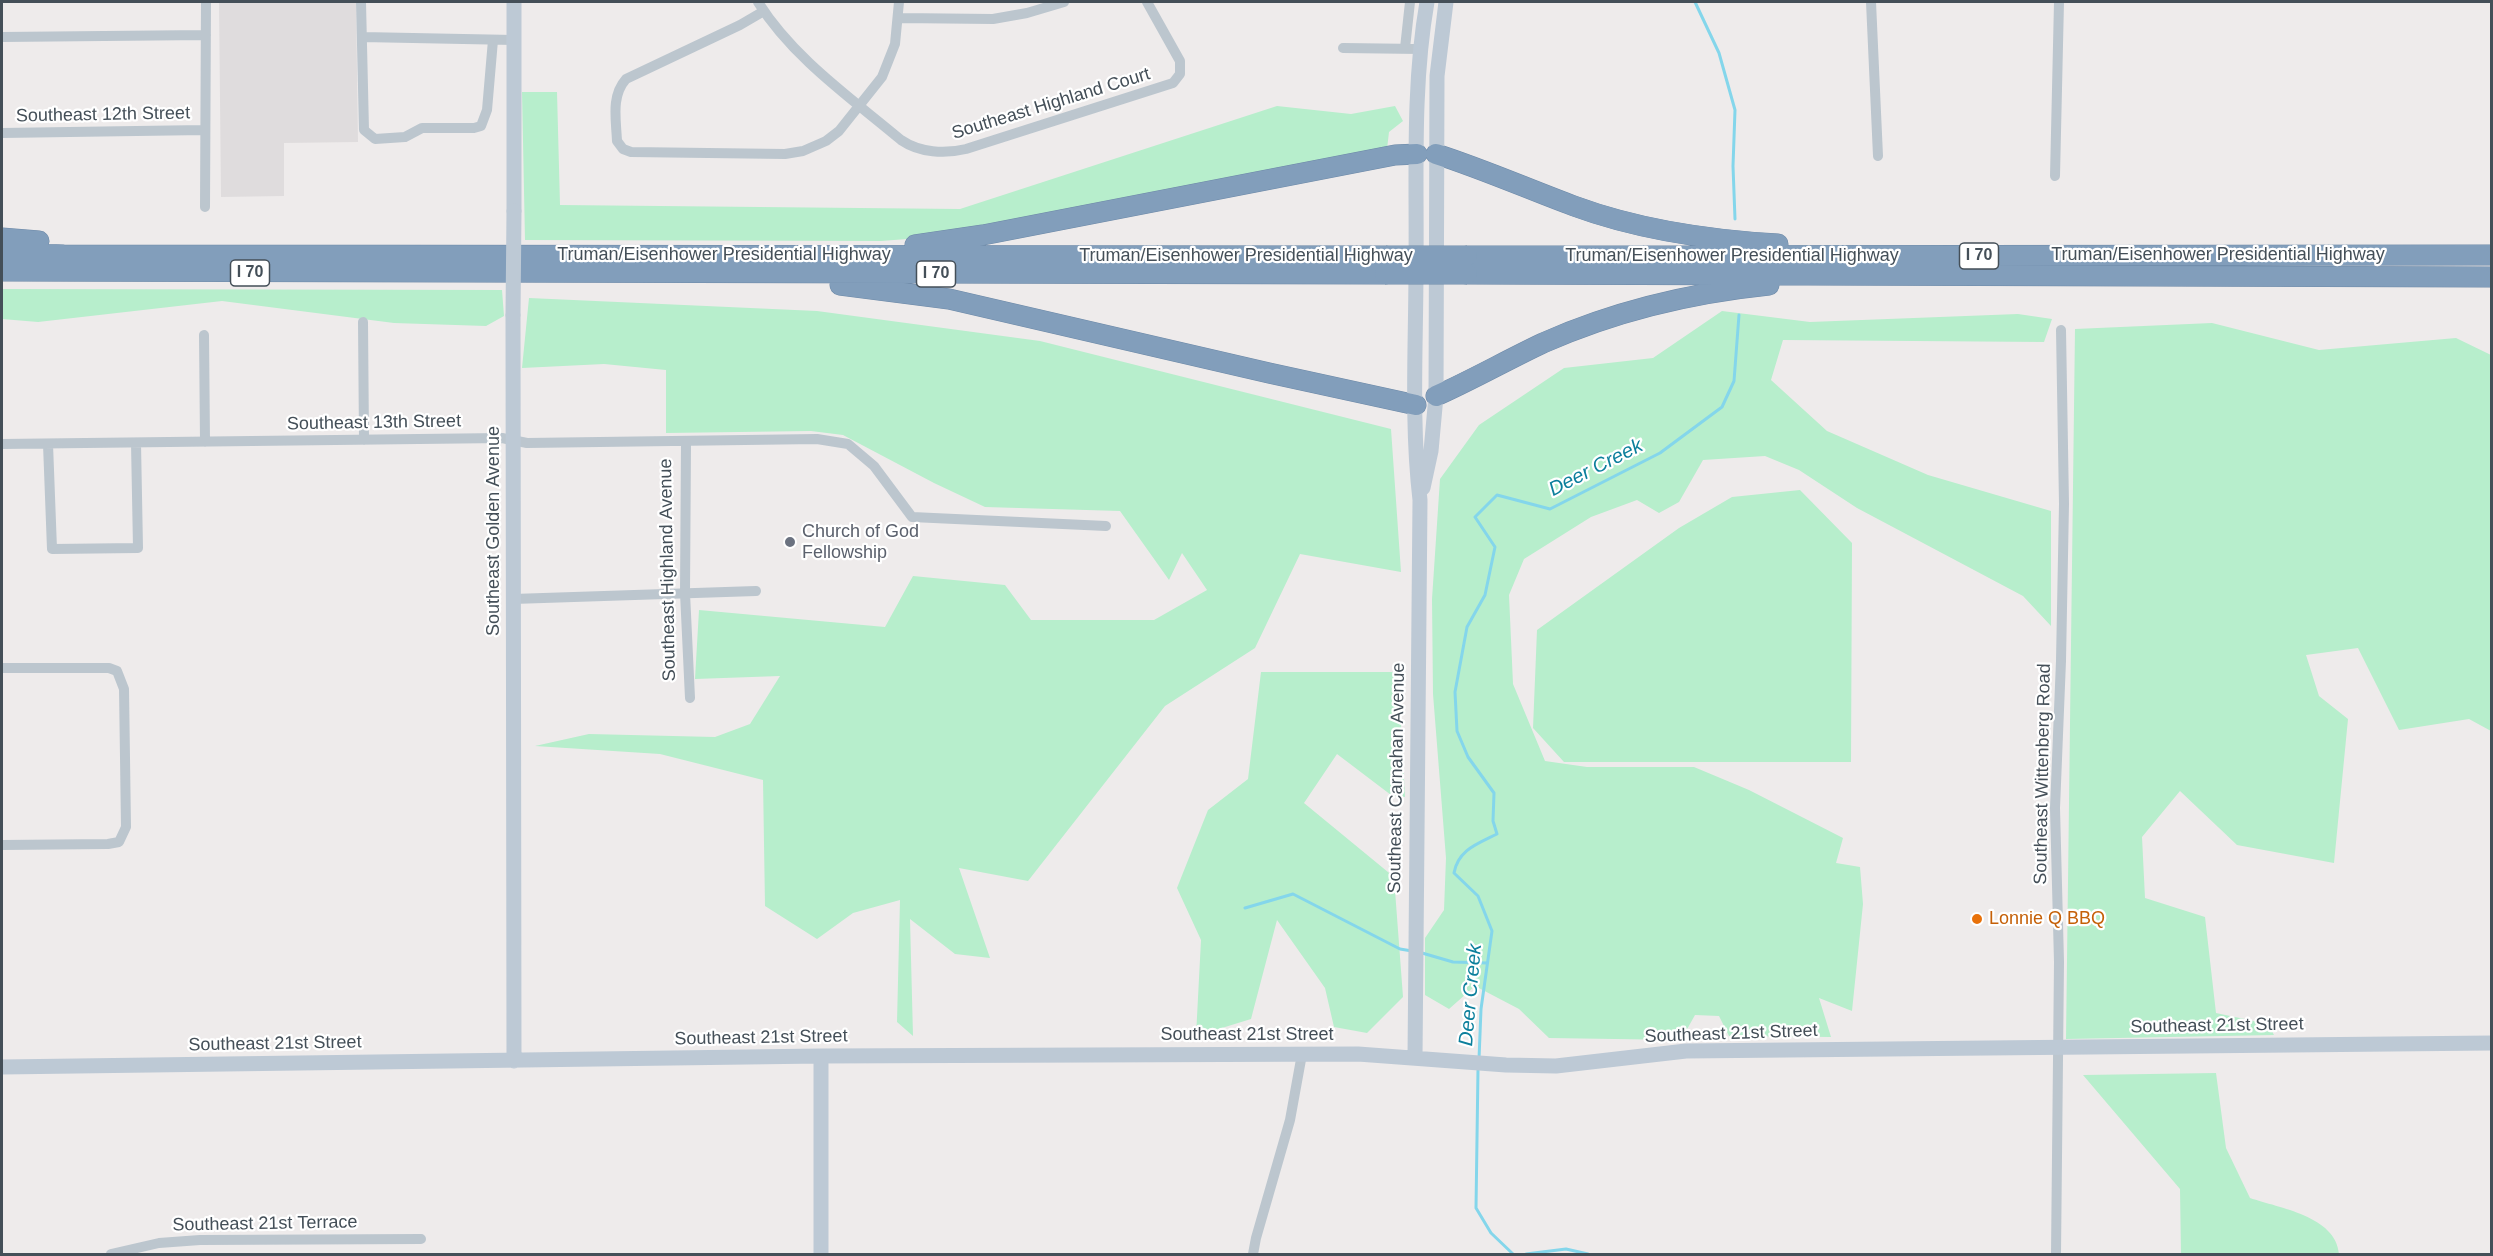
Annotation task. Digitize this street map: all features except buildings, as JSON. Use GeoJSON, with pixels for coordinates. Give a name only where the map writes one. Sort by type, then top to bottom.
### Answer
{"type":"FeatureCollection","features":[{"type":"Feature","properties":{"kind":"highway"},"geometry":{"type":"LineString","coordinates":[[785,256],[857,248],[918,245],[983,235],[1395,155],[1426,154],[1482,169],[1574,206],[1679,234],[1752,243],[1860,247],[1936,256]]}},
{"type":"Feature","properties":{"kind":"highway"},"geometry":{"type":"LineString","coordinates":[[2,238],[177,247],[248,255]]}},
{"type":"Feature","properties":{"kind":"highway"},"geometry":{"type":"LineString","coordinates":[[2454,255],[2492,250]]}},
{"type":"Feature","properties":{"kind":"highway","name":"Truman/Eisenhower Presidential Highway"},"geometry":{"type":"LineString","coordinates":[[2,253],[785,256],[1386,265]]}},
{"type":"Feature","properties":{"kind":"highway","name":"Truman/Eisenhower Presidential Highway"},"geometry":{"type":"LineString","coordinates":[[5,272],[670,273],[1467,265],[1936,256],[2492,255]]}},
{"type":"Feature","properties":{"kind":"highway","name":"Truman/Eisenhower Presidential Highway"},"geometry":{"type":"LineString","coordinates":[[1467,265],[1881,274],[2492,277]]}},
{"type":"Feature","properties":{"kind":"highway"},"geometry":{"type":"LineString","coordinates":[[670,273],[756,282],[869,288],[949,299],[1269,374],[1416,405]]}},
{"type":"Feature","properties":{"kind":"highway"},"geometry":{"type":"LineString","coordinates":[[1436,396],[1542,344],[1635,309],[1751,287],[1881,274]]}},
{"type":"Feature","properties":{"kind":"highway"},"geometry":{"type":"LineString","coordinates":[[2411,277],[2492,286]]}},
{"type":"Feature","properties":{"kind":"street"},"geometry":{"type":"LineString","coordinates":[[205,207],[206,2]]}},
{"type":"Feature","properties":{"kind":"street"},"geometry":{"type":"LineString","coordinates":[[361,2],[364,130],[375,139],[405,137],[422,128],[481,126],[486,119],[493,40]]}},
{"type":"Feature","properties":{"kind":"street","name":"Southeast Golden Avenue"},"geometry":{"type":"LineString","coordinates":[[514,2],[514,1061]]}},
{"type":"Feature","properties":{"kind":"street"},"geometry":{"type":"LineString","coordinates":[[860,106],[803,57],[761,6],[626,79],[619,89],[616,100],[617,141],[619,146],[630,152],[793,153],[826,141],[839,131],[860,106],[882,77],[895,44],[899,2]]}},
{"type":"Feature","properties":{"kind":"street"},"geometry":{"type":"LineString","coordinates":[[899,18],[993,19],[1027,13],[1064,2]]}},
{"type":"Feature","properties":{"kind":"street","name":"Southeast Highland Court"},"geometry":{"type":"LineString","coordinates":[[860,106],[905,143],[931,151],[954,152],[1171,85],[1180,74],[1180,61],[1147,2]]}},
{"type":"Feature","properties":{"kind":"street"},"geometry":{"type":"LineString","coordinates":[[1410,2],[1413,49],[1426,154]]}},
{"type":"Feature","properties":{"kind":"street"},"geometry":{"type":"LineString","coordinates":[[1413,49],[1427,2]]}},
{"type":"Feature","properties":{"kind":"street"},"geometry":{"type":"LineString","coordinates":[[1426,154],[1446,2]]}},
{"type":"Feature","properties":{"kind":"street"},"geometry":{"type":"LineString","coordinates":[[1871,2],[1878,156]]}},
{"type":"Feature","properties":{"kind":"street"},"geometry":{"type":"LineString","coordinates":[[2055,176],[2059,2]]}},
{"type":"Feature","properties":{"kind":"street"},"geometry":{"type":"LineString","coordinates":[[2,37],[206,36]]}},
{"type":"Feature","properties":{"kind":"street"},"geometry":{"type":"LineString","coordinates":[[362,37],[514,40]]}},
{"type":"Feature","properties":{"kind":"street"},"geometry":{"type":"LineString","coordinates":[[1343,48],[1413,49]]}},
{"type":"Feature","properties":{"kind":"street","name":"Southeast 12th Street"},"geometry":{"type":"LineString","coordinates":[[2,133],[204,130]]}},
{"type":"Feature","properties":{"kind":"street","name":"Southeast Carnahan Avenue"},"geometry":{"type":"LineString","coordinates":[[1420,500],[1431,451],[1436,396],[1426,154]]}},
{"type":"Feature","properties":{"kind":"street","name":"Southeast Carnahan Avenue"},"geometry":{"type":"LineString","coordinates":[[1415,1057],[1420,500],[1417,472],[1416,405],[1426,154]]}},
{"type":"Feature","properties":{"kind":"street"},"geometry":{"type":"LineString","coordinates":[[363,322],[364,440]]}},
{"type":"Feature","properties":{"kind":"street","name":"Southeast Wittenberg Road"},"geometry":{"type":"LineString","coordinates":[[2056,1254],[2059,962],[2055,808],[2064,504],[2061,330]]}},
{"type":"Feature","properties":{"kind":"street"},"geometry":{"type":"LineString","coordinates":[[204,335],[205,442]]}},
{"type":"Feature","properties":{"kind":"street"},"geometry":{"type":"LineString","coordinates":[[1416,405],[1436,396]]}},
{"type":"Feature","properties":{"kind":"street","name":"Southeast 13th Street"},"geometry":{"type":"LineString","coordinates":[[2,444],[502,438],[527,443],[818,439],[848,444],[857,451],[874,466],[912,517],[1106,526]]}},
{"type":"Feature","properties":{"kind":"street"},"geometry":{"type":"LineString","coordinates":[[48,444],[52,549],[138,548],[136,442]]}},
{"type":"Feature","properties":{"kind":"street","name":"Southeast Highland Avenue"},"geometry":{"type":"LineString","coordinates":[[686,442],[685,593],[690,698]]}},
{"type":"Feature","properties":{"kind":"street"},"geometry":{"type":"LineString","coordinates":[[513,598],[756,591]]}},
{"type":"Feature","properties":{"kind":"street"},"geometry":{"type":"LineString","coordinates":[[2,668],[109,668],[117,671],[124,689],[126,827],[119,842],[108,844],[2,845]]}},
{"type":"Feature","properties":{"kind":"street","name":"Southeast 21st Street"},"geometry":{"type":"LineString","coordinates":[[2,1067],[821,1056],[1302,1054],[1358,1054],[1506,1065],[1556,1066],[1686,1052],[2492,1043]]}},
{"type":"Feature","properties":{"kind":"street"},"geometry":{"type":"LineString","coordinates":[[1253,1254],[1290,1120],[1302,1054]]}},
{"type":"Feature","properties":{"kind":"street"},"geometry":{"type":"LineString","coordinates":[[821,1056],[821,1254]]}},
{"type":"Feature","properties":{"kind":"street","name":"Southeast 21st Terrace"},"geometry":{"type":"LineString","coordinates":[[111,1254],[159,1243],[200,1239],[421,1239]]}},
{"type":"Feature","properties":{"kind":"shaded area"},"geometry":{"type":"Polygon","coordinates":[[[219,2],[356,2],[358,142],[284,143],[284,196],[221,197],[219,2]]]}},
{"type":"Feature","properties":{"kind":"green space"},"geometry":{"type":"Polygon","coordinates":[[[522,92],[557,92],[560,205],[960,209],[1277,106],[1351,114],[1395,106],[1403,121],[1389,132],[1387,149],[933,237],[881,241],[525,240],[522,92]]]}},
{"type":"Feature","properties":{"kind":"green space"},"geometry":{"type":"Polygon","coordinates":[[[2,289],[502,290],[504,316],[486,326],[394,323],[222,301],[38,322],[2,319],[2,289]]]}},
{"type":"Feature","properties":{"kind":"green space"},"geometry":{"type":"Polygon","coordinates":[[[529,298],[817,311],[1040,341],[1391,429],[1401,572],[1300,554],[1255,648],[1165,706],[1028,881],[959,868],[990,958],[955,954],[910,919],[913,1036],[897,1022],[900,900],[853,913],[817,939],[765,906],[763,780],[660,754],[535,746],[589,734],[715,737],[750,724],[780,676],[695,679],[699,610],[885,627],[913,576],[1005,585],[1031,620],[1154,620],[1207,590],[1182,553],[1169,580],[1120,511],[985,507],[843,435],[811,431],[666,433],[666,370],[604,364],[522,368],[529,298]]]}},
{"type":"Feature","properties":{"kind":"green space"},"geometry":{"type":"Polygon","coordinates":[[[1722,311],[1810,322],[2018,314],[2052,319],[2044,342],[1783,340],[1771,380],[1827,431],[1928,475],[2051,511],[2051,626],[2023,596],[1857,508],[1799,470],[1765,456],[1703,460],[1679,502],[1659,513],[1637,500],[1591,517],[1524,559],[1509,595],[1513,684],[1545,761],[1587,767],[1694,767],[1749,790],[1843,838],[1836,863],[1860,867],[1863,904],[1852,1011],[1819,998],[1831,1037],[1729,1036],[1719,1016],[1695,1015],[1681,1040],[1549,1038],[1519,1009],[1475,986],[1449,1009],[1425,995],[1425,938],[1444,910],[1446,858],[1433,694],[1432,599],[1440,479],[1479,425],[1564,368],[1653,358],[1722,311]]]}},
{"type":"Feature","properties":{"kind":"green space"},"geometry":{"type":"Polygon","coordinates":[[[2212,323],[2319,350],[2456,338],[2491,355],[2491,731],[2469,719],[2399,730],[2358,648],[2306,655],[2319,696],[2348,719],[2334,863],[2237,845],[2180,791],[2142,837],[2145,898],[2205,917],[2216,1013],[2268,1024],[2274,1035],[2066,1039],[2075,329],[2212,323]]]}},
{"type":"Feature","properties":{"kind":"green space"},"geometry":{"type":"Polygon","coordinates":[[[1800,490],[1852,543],[1851,762],[1564,762],[1533,728],[1537,630],[1679,528],[1732,497],[1800,490]]]}},
{"type":"Feature","properties":{"kind":"green space"},"geometry":{"type":"Polygon","coordinates":[[[1261,672],[1398,672],[1405,797],[1391,795],[1337,754],[1304,803],[1394,877],[1403,997],[1367,1033],[1334,1027],[1325,988],[1277,920],[1251,1019],[1196,1036],[1201,940],[1177,888],[1208,810],[1248,779],[1261,672]]]}},
{"type":"Feature","properties":{"kind":"green space"},"geometry":{"type":"Polygon","coordinates":[[[2216,1073],[2226,1148],[2250,1198],[2290,1210],[2317,1222],[2336,1241],[2339,1254],[2181,1254],[2180,1189],[2083,1075],[2216,1073]]]}},
{"type":"Feature","properties":{"kind":"waterway","name":"Deer Creek"},"geometry":{"type":"LineString","coordinates":[[1695,2],[1719,53],[1735,110],[1733,166],[1735,219]]}},
{"type":"Feature","properties":{"kind":"waterway","name":"Deer Creek"},"geometry":{"type":"LineString","coordinates":[[1479,1059],[1481,1009],[1492,931],[1478,896],[1454,873],[1464,853],[1497,834],[1493,821],[1494,793],[1468,757],[1457,731],[1455,692],[1467,627],[1485,595],[1495,547],[1475,517],[1497,495],[1550,509],[1660,453],[1722,407],[1734,381],[1739,315]]}},
{"type":"Feature","properties":{"kind":"waterway"},"geometry":{"type":"LineString","coordinates":[[1245,908],[1293,894],[1400,949],[1412,951]]}},
{"type":"Feature","properties":{"kind":"waterway"},"geometry":{"type":"LineString","coordinates":[[1422,953],[1453,962],[1487,963]]}},
{"type":"Feature","properties":{"kind":"waterway","name":"Deer Creek"},"geometry":{"type":"LineString","coordinates":[[1478,1069],[1476,1208],[1491,1233],[1513,1254]]}},
{"type":"Feature","properties":{"kind":"waterway","name":"Deer Creek"},"geometry":{"type":"LineString","coordinates":[[1526,1254],[1566,1249],[1588,1254]]}},
{"type":"Feature","properties":{"kind":"place","name":"Church of God Fellowship"},"geometry":{"type":"Point","coordinates":[790,542]}},
{"type":"Feature","properties":{"kind":"place","name":"Lonnie Q BBQ"},"geometry":{"type":"Point","coordinates":[1977,919]}}]}
